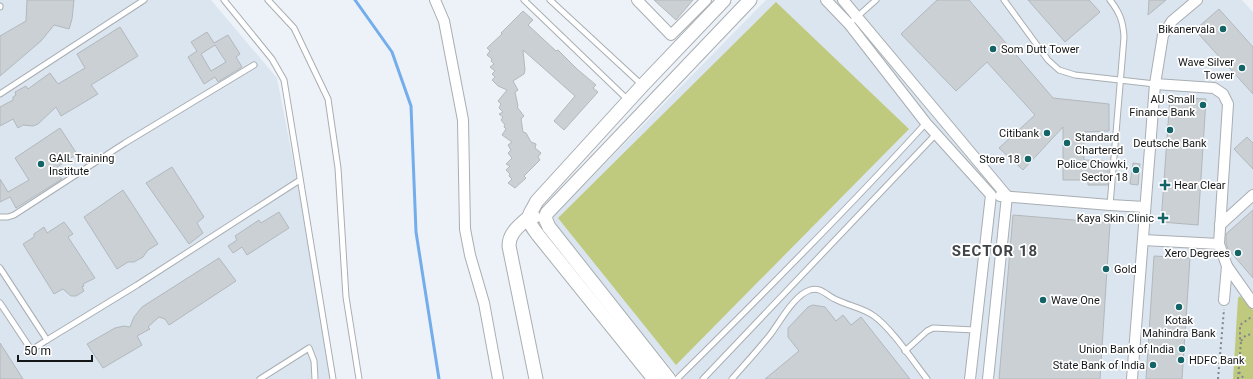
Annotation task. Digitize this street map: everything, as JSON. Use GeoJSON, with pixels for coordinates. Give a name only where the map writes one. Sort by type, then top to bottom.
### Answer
{"type":"FeatureCollection","features":[{"type":"Feature","properties":{"kind":"street"},"geometry":{"type":"LineString","coordinates":[[436,0],[444,21],[463,120],[465,229],[484,303],[498,379]]}},
{"type":"Feature","properties":{"kind":"street"},"geometry":{"type":"LineString","coordinates":[[637,0],[671,35],[706,0]]}},
{"type":"Feature","properties":{"kind":"street"},"geometry":{"type":"LineString","coordinates":[[536,379],[509,246],[510,235],[528,217],[537,201],[642,86],[724,0]]}},
{"type":"Feature","properties":{"kind":"street"},"geometry":{"type":"LineString","coordinates":[[669,379],[549,227],[545,218],[547,213],[750,0]]}},
{"type":"Feature","properties":{"kind":"street"},"geometry":{"type":"LineString","coordinates":[[826,0],[849,24],[926,123],[990,196],[970,379]]}},
{"type":"Feature","properties":{"kind":"street"},"geometry":{"type":"LineString","coordinates":[[843,0],[1007,196],[988,379]]}},
{"type":"Feature","properties":{"kind":"street"},"geometry":{"type":"LineString","coordinates":[[1132,379],[1155,84],[1163,35],[1172,21],[1197,0]]}},
{"type":"Feature","properties":{"kind":"street"},"geometry":{"type":"LineString","coordinates":[[1155,84],[1214,88],[1223,94],[1228,104],[1219,244],[1227,266],[1253,303]]}},
{"type":"Feature","properties":{"kind":"street"},"geometry":{"type":"LineString","coordinates":[[1220,225],[1253,195]]}},
{"type":"Feature","properties":{"kind":"street"},"geometry":{"type":"LineString","coordinates":[[990,196],[1007,196],[1145,207]]}},
{"type":"Feature","properties":{"kind":"street"},"geometry":{"type":"LineString","coordinates":[[528,217],[545,218]]}},
{"type":"Feature","properties":{"kind":"street"},"geometry":{"type":"LineString","coordinates":[[528,217],[528,221],[538,235],[654,379]]}},
{"type":"Feature","properties":{"kind":"street"},"geometry":{"type":"LineString","coordinates":[[1143,240],[1219,244]]}},
{"type":"Feature","properties":{"kind":"street"},"geometry":{"type":"LineString","coordinates":[[1224,300],[1227,266]]}},
{"type":"Feature","properties":{"kind":"lane"},"geometry":{"type":"LineString","coordinates":[[0,94],[144,0]]}},
{"type":"Feature","properties":{"kind":"lane"},"geometry":{"type":"LineString","coordinates":[[224,0],[272,59],[284,80],[334,379]]}},
{"type":"Feature","properties":{"kind":"lane"},"geometry":{"type":"LineString","coordinates":[[268,0],[294,28],[328,99],[337,164],[346,297],[359,379]]}},
{"type":"Feature","properties":{"kind":"lane"},"geometry":{"type":"LineString","coordinates":[[524,0],[629,101]]}},
{"type":"Feature","properties":{"kind":"lane"},"geometry":{"type":"LineString","coordinates":[[550,0],[642,86]]}},
{"type":"Feature","properties":{"kind":"lane"},"geometry":{"type":"LineString","coordinates":[[849,24],[876,0]]}},
{"type":"Feature","properties":{"kind":"lane"},"geometry":{"type":"LineString","coordinates":[[1004,0],[1048,60],[1059,70],[1075,75],[1155,84]]}},
{"type":"Feature","properties":{"kind":"lane"},"geometry":{"type":"LineString","coordinates":[[1110,0],[1118,10],[1123,24],[1124,37],[1110,205]]}},
{"type":"Feature","properties":{"kind":"lane"},"geometry":{"type":"LineString","coordinates":[[0,217],[14,215],[125,143],[254,65]]}},
{"type":"Feature","properties":{"kind":"lane"},"geometry":{"type":"LineString","coordinates":[[677,379],[775,283],[872,183],[926,123]]}},
{"type":"Feature","properties":{"kind":"lane"},"geometry":{"type":"LineString","coordinates":[[703,379],[936,134]]}},
{"type":"Feature","properties":{"kind":"lane"},"geometry":{"type":"LineString","coordinates":[[0,302],[30,348],[34,349],[137,285],[300,180]]}},
{"type":"Feature","properties":{"kind":"lane"},"geometry":{"type":"LineString","coordinates":[[0,268],[47,340]]}},
{"type":"Feature","properties":{"kind":"lane"},"geometry":{"type":"LineString","coordinates":[[732,379],[771,334],[784,313],[802,294],[810,290],[817,289],[873,316],[884,325],[927,379]]}},
{"type":"Feature","properties":{"kind":"lane"},"geometry":{"type":"LineString","coordinates":[[905,351],[927,331],[933,328],[975,330]]}},
{"type":"Feature","properties":{"kind":"lane"},"geometry":{"type":"LineString","coordinates":[[260,379],[309,348],[314,360],[315,379]]}},
{"type":"Feature","properties":{"kind":"path"},"geometry":{"type":"LineString","coordinates":[[1218,379],[1224,300]]}},
{"type":"Feature","properties":{"kind":"path"},"geometry":{"type":"LineString","coordinates":[[1238,379],[1241,324],[1250,318],[1253,318]]}},
{"type":"Feature","properties":{"kind":"path"},"geometry":{"type":"LineString","coordinates":[[1241,341],[1246,335],[1253,334]]}},
{"type":"Feature","properties":{"kind":"path"},"geometry":{"type":"LineString","coordinates":[[1238,371],[1244,379]]}},
{"type":"Feature","properties":{"kind":"shaded area"},"geometry":{"type":"Polygon","coordinates":[[[0,0],[211,0],[277,78],[299,191],[330,379],[0,379],[0,0]]]}},
{"type":"Feature","properties":{"kind":"shaded area"},"geometry":{"type":"Polygon","coordinates":[[[766,0],[1242,0],[1253,12],[1253,379],[680,379],[549,221],[766,0]]]}},
{"type":"Feature","properties":{"kind":"green space"},"geometry":{"type":"Polygon","coordinates":[[[776,2],[909,129],[676,365],[558,218],[776,2]]]}},
{"type":"Feature","properties":{"kind":"green space"},"geometry":{"type":"Polygon","coordinates":[[[1240,296],[1253,310],[1253,379],[1233,379],[1238,298],[1240,296]]]}},
{"type":"Feature","properties":{"kind":"building"},"geometry":{"type":"Polygon","coordinates":[[[27,0],[74,0],[72,19],[69,29],[54,25],[41,41],[0,76],[0,36],[26,21],[27,0]]]}},
{"type":"Feature","properties":{"kind":"building"},"geometry":{"type":"Polygon","coordinates":[[[654,0],[693,0],[676,20],[654,0]]]}},
{"type":"Feature","properties":{"kind":"building"},"geometry":{"type":"Polygon","coordinates":[[[937,0],[969,0],[1053,98],[1109,104],[1109,131],[1084,132],[1084,160],[1108,161],[1108,185],[1088,185],[1088,180],[1063,180],[1063,127],[1023,170],[999,148],[1035,115],[987,62],[956,91],[901,34],[937,0]]]}},
{"type":"Feature","properties":{"kind":"building"},"geometry":{"type":"Polygon","coordinates":[[[1028,0],[1089,0],[1100,12],[1065,42],[1028,0]]]}},
{"type":"Feature","properties":{"kind":"building"},"geometry":{"type":"Polygon","coordinates":[[[1149,0],[1166,0],[1148,15],[1149,0]]]}},
{"type":"Feature","properties":{"kind":"building","name":"Wave Silver Tower"},"geometry":{"type":"Polygon","coordinates":[[[1219,9],[1253,47],[1253,94],[1195,30],[1219,9]]]}},
{"type":"Feature","properties":{"kind":"building"},"geometry":{"type":"Polygon","coordinates":[[[523,11],[533,20],[528,25],[596,85],[593,88],[598,92],[564,130],[554,121],[575,96],[523,50],[524,74],[513,81],[518,90],[515,92],[517,107],[524,116],[521,119],[523,132],[526,133],[531,142],[536,144],[535,148],[541,153],[538,157],[540,160],[524,176],[526,178],[515,188],[508,183],[512,179],[506,170],[510,166],[506,164],[512,158],[508,153],[511,150],[508,145],[512,142],[502,135],[506,129],[501,120],[503,117],[499,114],[503,112],[499,108],[501,104],[498,101],[507,90],[498,86],[492,80],[495,77],[492,74],[495,71],[490,67],[494,64],[491,61],[492,59],[487,55],[490,51],[487,48],[523,11]]]}},
{"type":"Feature","properties":{"kind":"building"},"geometry":{"type":"Polygon","coordinates":[[[120,27],[138,56],[91,85],[98,94],[61,116],[56,107],[38,124],[33,126],[23,125],[18,128],[13,119],[0,126],[0,107],[13,100],[13,97],[16,95],[15,92],[26,86],[28,89],[50,73],[58,84],[85,68],[77,54],[120,27]]]}},
{"type":"Feature","properties":{"kind":"building"},"geometry":{"type":"Polygon","coordinates":[[[207,32],[214,43],[228,35],[240,54],[236,57],[242,67],[218,82],[215,77],[204,84],[188,57],[197,51],[191,42],[207,32]],[[215,45],[201,54],[211,71],[226,62],[215,45]]]}},
{"type":"Feature","properties":{"kind":"building"},"geometry":{"type":"Polygon","coordinates":[[[1170,97],[1206,99],[1198,225],[1161,222],[1170,97]]]}},
{"type":"Feature","properties":{"kind":"building","name":"GAIL Training Institute"},"geometry":{"type":"Polygon","coordinates":[[[60,128],[77,154],[54,169],[62,179],[16,208],[10,197],[0,202],[0,179],[8,192],[29,180],[15,158],[60,128]]]}},
{"type":"Feature","properties":{"kind":"building"},"geometry":{"type":"Polygon","coordinates":[[[1247,137],[1253,143],[1253,169],[1234,149],[1247,137]]]}},
{"type":"Feature","properties":{"kind":"building","name":"Police Chowki, Sector 18"},"geometry":{"type":"Polygon","coordinates":[[[1133,163],[1140,164],[1138,185],[1130,184],[1133,163]]]}},
{"type":"Feature","properties":{"kind":"building"},"geometry":{"type":"Polygon","coordinates":[[[172,167],[204,217],[197,223],[203,233],[189,244],[146,183],[172,167]]]}},
{"type":"Feature","properties":{"kind":"building"},"geometry":{"type":"Polygon","coordinates":[[[123,190],[158,244],[148,250],[143,257],[134,262],[128,262],[117,269],[84,217],[123,190]]]}},
{"type":"Feature","properties":{"kind":"building"},"geometry":{"type":"Polygon","coordinates":[[[1253,210],[1253,278],[1228,249],[1226,234],[1253,210]]]}},
{"type":"Feature","properties":{"kind":"building"},"geometry":{"type":"Polygon","coordinates":[[[279,212],[289,228],[247,255],[242,247],[233,253],[228,246],[237,240],[235,236],[259,220],[261,223],[279,212]]]}},
{"type":"Feature","properties":{"kind":"building","name":"Wave One"},"geometry":{"type":"Polygon","coordinates":[[[1013,215],[1110,223],[1100,379],[999,379],[1013,215]]]}},
{"type":"Feature","properties":{"kind":"building"},"geometry":{"type":"Polygon","coordinates":[[[64,222],[73,234],[68,237],[95,278],[83,284],[84,286],[82,287],[84,291],[76,296],[71,296],[63,289],[54,294],[23,244],[34,237],[34,234],[44,227],[47,233],[64,222]]]}},
{"type":"Feature","properties":{"kind":"building"},"geometry":{"type":"Polygon","coordinates":[[[1154,256],[1190,258],[1182,379],[1146,379],[1154,256]]]}},
{"type":"Feature","properties":{"kind":"building"},"geometry":{"type":"Polygon","coordinates":[[[219,258],[236,281],[169,325],[165,319],[159,317],[148,327],[150,329],[137,336],[142,345],[103,368],[87,344],[115,328],[124,326],[130,327],[134,317],[142,307],[219,258]]]}},
{"type":"Feature","properties":{"kind":"building"},"geometry":{"type":"Polygon","coordinates":[[[813,305],[825,307],[836,321],[843,315],[851,325],[861,317],[910,379],[765,379],[799,351],[788,337],[788,328],[808,307],[813,305]]]}},
{"type":"Feature","properties":{"kind":"building"},"geometry":{"type":"Polygon","coordinates":[[[0,343],[23,379],[0,379],[0,343]]]}},
{"type":"Feature","properties":{"kind":"waterway"},"geometry":{"type":"LineString","coordinates":[[355,0],[392,52],[411,106],[416,232],[439,379]]}},
{"type":"Feature","properties":{"kind":"place","name":"Bikanervala"},"geometry":{"type":"Point","coordinates":[1223,29]}},
{"type":"Feature","properties":{"kind":"place","name":"Som Dutt Tower"},"geometry":{"type":"Point","coordinates":[993,49]}},
{"type":"Feature","properties":{"kind":"place","name":"Wave Silver Tower"},"geometry":{"type":"Point","coordinates":[1242,68]}},
{"type":"Feature","properties":{"kind":"place","name":"AU Small Finance Bank"},"geometry":{"type":"Point","coordinates":[1203,105]}},
{"type":"Feature","properties":{"kind":"place","name":"Deutsche Bank"},"geometry":{"type":"Point","coordinates":[1170,130]}},
{"type":"Feature","properties":{"kind":"place","name":"Citibank"},"geometry":{"type":"Point","coordinates":[1047,133]}},
{"type":"Feature","properties":{"kind":"place","name":"Standard Chartered"},"geometry":{"type":"Point","coordinates":[1067,143]}},
{"type":"Feature","properties":{"kind":"place","name":"Store 18"},"geometry":{"type":"Point","coordinates":[1028,159]}},
{"type":"Feature","properties":{"kind":"place","name":"GAIL Training Institute"},"geometry":{"type":"Point","coordinates":[41,164]}},
{"type":"Feature","properties":{"kind":"place","name":"Police Chowki, Sector 18"},"geometry":{"type":"Point","coordinates":[1136,170]}},
{"type":"Feature","properties":{"kind":"place","name":"Hear Clear"},"geometry":{"type":"Point","coordinates":[1165,185]}},
{"type":"Feature","properties":{"kind":"place","name":"Kaya Skin Clinic"},"geometry":{"type":"Point","coordinates":[1163,218]}},
{"type":"Feature","properties":{"kind":"place","name":"Xero Degrees"},"geometry":{"type":"Point","coordinates":[1238,253]}},
{"type":"Feature","properties":{"kind":"place","name":"Gold"},"geometry":{"type":"Point","coordinates":[1106,269]}},
{"type":"Feature","properties":{"kind":"place","name":"Wave One"},"geometry":{"type":"Point","coordinates":[1043,300]}},
{"type":"Feature","properties":{"kind":"place","name":"Kotak Mahindra Bank"},"geometry":{"type":"Point","coordinates":[1179,307]}},
{"type":"Feature","properties":{"kind":"place","name":"Union Bank of India"},"geometry":{"type":"Point","coordinates":[1182,349]}},
{"type":"Feature","properties":{"kind":"place","name":"HDFC Bank"},"geometry":{"type":"Point","coordinates":[1181,360]}},
{"type":"Feature","properties":{"kind":"place","name":"State Bank of India"},"geometry":{"type":"Point","coordinates":[1153,365]}},
{"type":"Feature","properties":{"kind":"district","name":"SECTOR 18"},"geometry":{"type":"Point","coordinates":[995,251]}}]}
